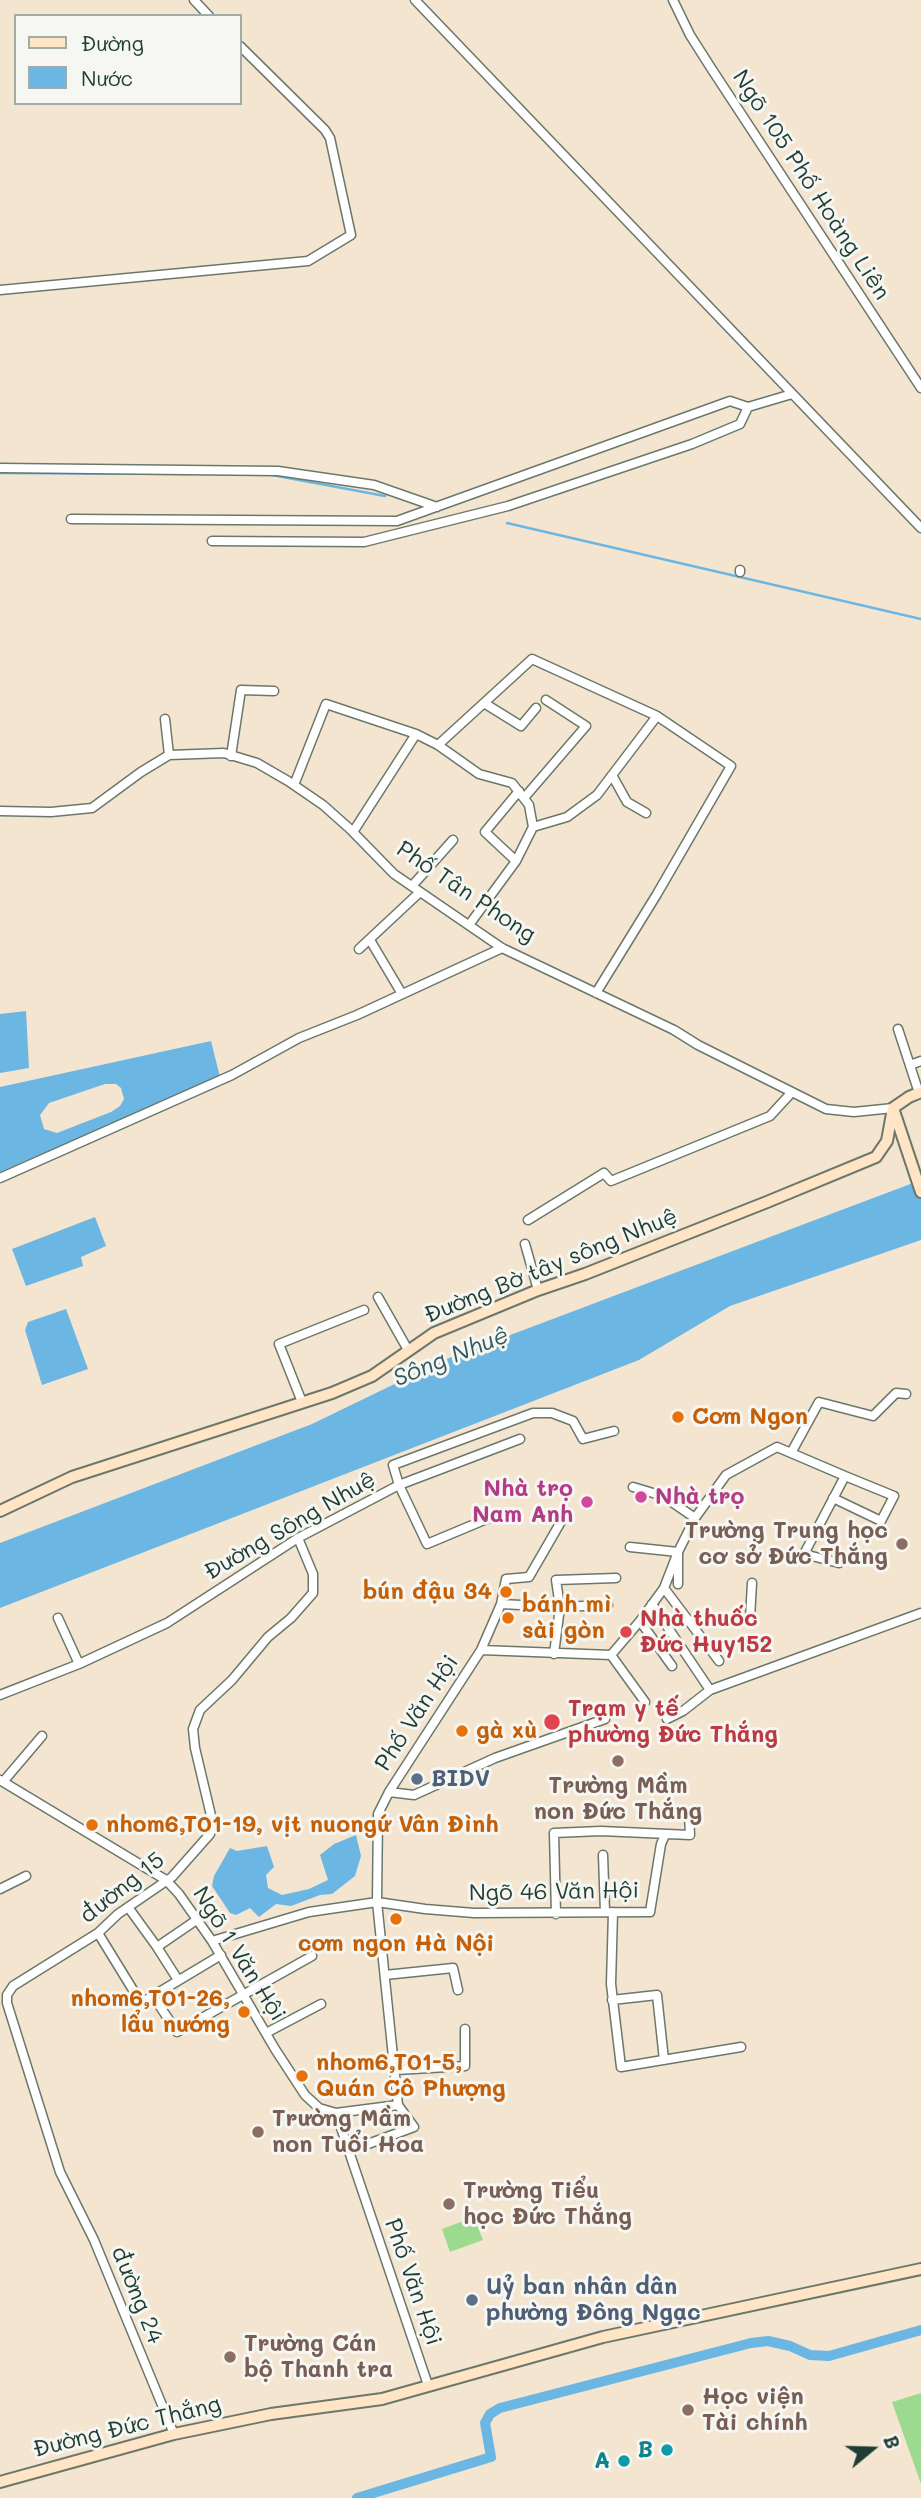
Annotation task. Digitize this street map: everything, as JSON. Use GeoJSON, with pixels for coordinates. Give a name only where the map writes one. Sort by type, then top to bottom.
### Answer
{"type":"FeatureCollection","features":[{"type":"Feature","properties":{"kind":"street"},"geometry":{"type":"LineString","coordinates":[[194,0],[207,14]]}},
{"type":"Feature","properties":{"kind":"street"},"geometry":{"type":"LineString","coordinates":[[415,0],[921,528]]}},
{"type":"Feature","properties":{"kind":"street","name":"Ngõ 105 Phố Hoàng Liên"},"geometry":{"type":"LineString","coordinates":[[673,0],[690,35],[711,68],[921,388]]}},
{"type":"Feature","properties":{"kind":"street"},"geometry":{"type":"LineString","coordinates":[[0,290],[308,261],[351,235],[330,138],[242,48]]}},
{"type":"Feature","properties":{"kind":"street"},"geometry":{"type":"LineString","coordinates":[[71,519],[397,520],[730,401],[748,407],[792,394]]}},
{"type":"Feature","properties":{"kind":"street"},"geometry":{"type":"LineString","coordinates":[[212,541],[363,542],[508,506],[692,444],[740,424],[748,407]]}},
{"type":"Feature","properties":{"kind":"street"},"geometry":{"type":"LineString","coordinates":[[0,468],[278,471],[374,485],[437,507]]}},
{"type":"Feature","properties":{"kind":"street"},"geometry":{"type":"LineString","coordinates":[[438,745],[532,659],[657,716],[731,766],[596,993]]}},
{"type":"Feature","properties":{"kind":"street"},"geometry":{"type":"LineString","coordinates":[[231,755],[241,690],[274,691]]}},
{"type":"Feature","properties":{"kind":"street"},"geometry":{"type":"LineString","coordinates":[[516,861],[485,832],[586,726],[546,700]]}},
{"type":"Feature","properties":{"kind":"street"},"geometry":{"type":"LineString","coordinates":[[484,703],[521,726],[536,708]]}},
{"type":"Feature","properties":{"kind":"street"},"geometry":{"type":"LineString","coordinates":[[294,785],[326,704],[416,734],[438,745],[479,774],[512,783],[529,805],[533,827],[516,861],[469,925]]}},
{"type":"Feature","properties":{"kind":"street"},"geometry":{"type":"LineString","coordinates":[[533,827],[567,817],[597,795],[657,716]]}},
{"type":"Feature","properties":{"kind":"street"},"geometry":{"type":"LineString","coordinates":[[166,719],[169,755]]}},
{"type":"Feature","properties":{"kind":"street"},"geometry":{"type":"LineString","coordinates":[[354,832],[416,734]]}},
{"type":"Feature","properties":{"kind":"street","name":"Phố Tân Phong"},"geometry":{"type":"LineString","coordinates":[[0,811],[51,812],[92,808],[169,755],[231,755],[257,763],[323,805],[354,832],[394,874],[502,948],[674,1030],[698,1045],[792,1092],[827,1109],[854,1112],[893,1108],[920,1093]]}},
{"type":"Feature","properties":{"kind":"street"},"geometry":{"type":"LineString","coordinates":[[612,775],[627,802],[646,813]]}},
{"type":"Feature","properties":{"kind":"street"},"geometry":{"type":"LineString","coordinates":[[412,886],[453,840]]}},
{"type":"Feature","properties":{"kind":"street"},"geometry":{"type":"LineString","coordinates":[[359,949],[420,892]]}},
{"type":"Feature","properties":{"kind":"street"},"geometry":{"type":"LineString","coordinates":[[370,940],[401,994]]}},
{"type":"Feature","properties":{"kind":"street"},"geometry":{"type":"LineString","coordinates":[[0,1178],[232,1075],[299,1038],[502,948]]}},
{"type":"Feature","properties":{"kind":"street"},"geometry":{"type":"LineString","coordinates":[[898,1029],[920,1093]]}},
{"type":"Feature","properties":{"kind":"street"},"geometry":{"type":"LineString","coordinates":[[910,1065],[921,1061]]}},
{"type":"Feature","properties":{"kind":"street"},"geometry":{"type":"LineString","coordinates":[[528,1220],[604,1173],[611,1181],[770,1116],[792,1092]]}},
{"type":"Feature","properties":{"kind":"street"},"geometry":{"type":"LineString","coordinates":[[893,1108],[921,1192]]}},
{"type":"Feature","properties":{"kind":"street","name":"Đường Bờ tây sông Nhuệ"},"geometry":{"type":"LineString","coordinates":[[0,1511],[72,1477],[332,1393],[372,1376],[434,1333],[876,1157],[887,1140],[893,1108]]}},
{"type":"Feature","properties":{"kind":"street"},"geometry":{"type":"LineString","coordinates":[[525,1244],[538,1290]]}},
{"type":"Feature","properties":{"kind":"street"},"geometry":{"type":"LineString","coordinates":[[379,1297],[408,1350]]}},
{"type":"Feature","properties":{"kind":"street"},"geometry":{"type":"LineString","coordinates":[[302,1402],[279,1344],[364,1310]]}},
{"type":"Feature","properties":{"kind":"street"},"geometry":{"type":"LineString","coordinates":[[791,1453],[819,1402],[873,1416],[896,1393],[906,1394]]}},
{"type":"Feature","properties":{"kind":"street","name":"Đường Sông Nhuệ"},"geometry":{"type":"LineString","coordinates":[[0,1695],[79,1664],[167,1623],[294,1541],[399,1485],[393,1465],[533,1413],[552,1413],[573,1421],[583,1439],[614,1431]]}},
{"type":"Feature","properties":{"kind":"street"},"geometry":{"type":"LineString","coordinates":[[501,1513],[427,1544],[399,1485],[520,1439]]}},
{"type":"Feature","properties":{"kind":"street"},"geometry":{"type":"LineString","coordinates":[[645,1702],[611,1655],[664,1588],[695,1518],[726,1475],[776,1447],[894,1496],[881,1521],[833,1499]]}},
{"type":"Feature","properties":{"kind":"street"},"geometry":{"type":"LineString","coordinates":[[839,1563],[804,1554],[845,1476]]}},
{"type":"Feature","properties":{"kind":"street"},"geometry":{"type":"LineString","coordinates":[[634,1487],[663,1496],[695,1518]]}},
{"type":"Feature","properties":{"kind":"street"},"geometry":{"type":"LineString","coordinates":[[481,1650],[500,1604],[506,1578],[529,1577],[566,1513]]}},
{"type":"Feature","properties":{"kind":"street","name":"đường 15"},"geometry":{"type":"LineString","coordinates":[[10,2012],[7,1994],[13,1986],[98,1933],[128,1907],[172,1877],[210,1834],[214,1824],[193,1729],[200,1710],[313,1593],[313,1574],[294,1541]]}},
{"type":"Feature","properties":{"kind":"street"},"geometry":{"type":"LineString","coordinates":[[630,1547],[678,1552]]}},
{"type":"Feature","properties":{"kind":"street"},"geometry":{"type":"LineString","coordinates":[[678,1552],[678,1584]]}},
{"type":"Feature","properties":{"kind":"street"},"geometry":{"type":"LineString","coordinates":[[554,1654],[560,1607],[556,1580],[616,1578]]}},
{"type":"Feature","properties":{"kind":"street"},"geometry":{"type":"LineString","coordinates":[[750,1618],[752,1583]]}},
{"type":"Feature","properties":{"kind":"street"},"geometry":{"type":"LineString","coordinates":[[664,1588],[719,1661]]}},
{"type":"Feature","properties":{"kind":"street"},"geometry":{"type":"LineString","coordinates":[[500,1604],[560,1607],[608,1605]]}},
{"type":"Feature","properties":{"kind":"street"},"geometry":{"type":"LineString","coordinates":[[652,1604],[710,1690]]}},
{"type":"Feature","properties":{"kind":"street"},"geometry":{"type":"LineString","coordinates":[[667,1719],[683,1711],[710,1690],[921,1614]]}},
{"type":"Feature","properties":{"kind":"street"},"geometry":{"type":"LineString","coordinates":[[58,1618],[79,1664]]}},
{"type":"Feature","properties":{"kind":"street"},"geometry":{"type":"LineString","coordinates":[[640,1621],[672,1666]]}},
{"type":"Feature","properties":{"kind":"street","name":"Phố Văn Hội"},"geometry":{"type":"LineString","coordinates":[[349,2151],[414,2127],[398,2105],[377,1902],[379,1814],[389,1792],[481,1650],[611,1655]]}},
{"type":"Feature","properties":{"kind":"street"},"geometry":{"type":"LineString","coordinates":[[389,1792],[414,1796],[495,1758],[605,1719]]}},
{"type":"Feature","properties":{"kind":"street"},"geometry":{"type":"LineString","coordinates":[[1,1781],[42,1735]]}},
{"type":"Feature","properties":{"kind":"street","name":"Ngõ 1 Văn Hội"},"geometry":{"type":"LineString","coordinates":[[1,1781],[166,1880],[198,1919],[305,2095],[319,2108],[336,2113]]}},
{"type":"Feature","properties":{"kind":"street"},"geometry":{"type":"LineString","coordinates":[[556,1914],[554,1833],[601,1831],[690,1835],[689,1814]]}},
{"type":"Feature","properties":{"kind":"street","name":"Ngõ 46 Văn Hội"},"geometry":{"type":"LineString","coordinates":[[212,1941],[309,1912],[377,1902],[474,1913],[650,1912],[664,1835]]}},
{"type":"Feature","properties":{"kind":"street"},"geometry":{"type":"LineString","coordinates":[[603,1855],[609,1912],[612,2000],[621,2067],[741,2047]]}},
{"type":"Feature","properties":{"kind":"street"},"geometry":{"type":"LineString","coordinates":[[0,1889],[26,1876]]}},
{"type":"Feature","properties":{"kind":"street"},"geometry":{"type":"LineString","coordinates":[[128,1907],[178,1980]]}},
{"type":"Feature","properties":{"kind":"street"},"geometry":{"type":"LineString","coordinates":[[157,1947],[198,1919]]}},
{"type":"Feature","properties":{"kind":"street"},"geometry":{"type":"LineString","coordinates":[[98,1933],[141,2003],[221,1955]]}},
{"type":"Feature","properties":{"kind":"street"},"geometry":{"type":"LineString","coordinates":[[153,1996],[177,2032],[312,1956]]}},
{"type":"Feature","properties":{"kind":"street"},"geometry":{"type":"LineString","coordinates":[[385,1975],[453,1968],[458,1990]]}},
{"type":"Feature","properties":{"kind":"street"},"geometry":{"type":"LineString","coordinates":[[612,2000],[657,1995],[664,2060]]}},
{"type":"Feature","properties":{"kind":"street"},"geometry":{"type":"LineString","coordinates":[[266,2033],[321,2004]]}},
{"type":"Feature","properties":{"kind":"street"},"geometry":{"type":"LineString","coordinates":[[0,2016],[10,2012]]}},
{"type":"Feature","properties":{"kind":"street","name":"đường 24"},"geometry":{"type":"LineString","coordinates":[[10,2012],[60,2172],[94,2240],[174,2434]]}},
{"type":"Feature","properties":{"kind":"street"},"geometry":{"type":"LineString","coordinates":[[396,2070],[466,2066],[465,2029]]}},
{"type":"Feature","properties":{"kind":"street"},"geometry":{"type":"LineString","coordinates":[[336,2113],[398,2105]]}},
{"type":"Feature","properties":{"kind":"street","name":"Phố Văn Hội"},"geometry":{"type":"LineString","coordinates":[[336,2113],[428,2385]]}},
{"type":"Feature","properties":{"kind":"street","name":"Đường Đức Thắng"},"geometry":{"type":"LineString","coordinates":[[0,2482],[174,2434],[271,2414],[382,2399],[603,2337],[921,2269]]}},
{"type":"Feature","properties":{"kind":"green space"},"geometry":{"type":"Polygon","coordinates":[[[474,2217],[483,2240],[450,2252],[442,2229],[474,2217]]]}},
{"type":"Feature","properties":{"kind":"green space"},"geometry":{"type":"Polygon","coordinates":[[[921,2393],[921,2484],[892,2402],[921,2393]]]}},
{"type":"Feature","properties":{"kind":"water"},"geometry":{"type":"Polygon","coordinates":[[[26,1011],[29,1068],[0,1073],[0,1014],[26,1011]]]}},
{"type":"Feature","properties":{"kind":"water"},"geometry":{"type":"Polygon","coordinates":[[[211,1041],[220,1077],[0,1172],[0,1087],[211,1041]],[[105,1084],[49,1103],[40,1115],[44,1129],[57,1133],[111,1112],[120,1106],[124,1099],[121,1088],[116,1084],[105,1084]]]}},
{"type":"Feature","properties":{"kind":"water"},"geometry":{"type":"Polygon","coordinates":[[[921,1180],[921,1240],[730,1306],[639,1360],[0,1608],[0,1543],[312,1424],[444,1360],[921,1180]]]}},
{"type":"Feature","properties":{"kind":"water"},"geometry":{"type":"Polygon","coordinates":[[[95,1217],[106,1246],[81,1257],[83,1266],[26,1286],[12,1249],[95,1217]]]}},
{"type":"Feature","properties":{"kind":"water"},"geometry":{"type":"Polygon","coordinates":[[[66,1309],[88,1369],[42,1385],[25,1330],[28,1322],[66,1309]]]}},
{"type":"Feature","properties":{"kind":"water"},"geometry":{"type":"Polygon","coordinates":[[[356,1835],[361,1856],[355,1876],[332,1894],[320,1895],[291,1906],[276,1904],[259,1917],[250,1908],[236,1915],[230,1913],[212,1886],[214,1876],[230,1848],[237,1851],[267,1846],[274,1867],[266,1875],[268,1888],[282,1895],[309,1889],[328,1880],[320,1855],[334,1844],[356,1835]]]}},
{"type":"Feature","properties":{"kind":"waterway"},"geometry":{"type":"LineString","coordinates":[[0,473],[185,474]]}},
{"type":"Feature","properties":{"kind":"waterway"},"geometry":{"type":"LineString","coordinates":[[272,475],[385,496]]}},
{"type":"Feature","properties":{"kind":"waterway"},"geometry":{"type":"LineString","coordinates":[[507,523],[921,619]]}},
{"type":"Feature","properties":{"kind":"waterway"},"geometry":{"type":"LineString","coordinates":[[357,2498],[491,2457],[485,2423],[490,2414],[500,2408],[751,2343],[768,2341],[790,2346],[810,2355],[829,2356],[921,2330]]}},
{"type":"Feature","properties":{"kind":"place","name":"Cơm Ngon"},"geometry":{"type":"Point","coordinates":[678,1417]}},
{"type":"Feature","properties":{"kind":"place","name":"Nhà trọ"},"geometry":{"type":"Point","coordinates":[641,1497]}},
{"type":"Feature","properties":{"kind":"place","name":"Nhà trọ Nam Anh"},"geometry":{"type":"Point","coordinates":[587,1502]}},
{"type":"Feature","properties":{"kind":"place","name":"Trường Trung học cơ sở Đức Thắng"},"geometry":{"type":"Point","coordinates":[902,1544]}},
{"type":"Feature","properties":{"kind":"place","name":"bún đậu 34"},"geometry":{"type":"Point","coordinates":[506,1592]}},
{"type":"Feature","properties":{"kind":"place","name":"bánh mì sài gòn"},"geometry":{"type":"Point","coordinates":[508,1618]}},
{"type":"Feature","properties":{"kind":"place","name":"Nhà thuốc Đức Huy152"},"geometry":{"type":"Point","coordinates":[626,1632]}},
{"type":"Feature","properties":{"kind":"place","name":"Trạm y tế phường Đức Thắng"},"geometry":{"type":"Point","coordinates":[552,1722]}},
{"type":"Feature","properties":{"kind":"place","name":"gà xù"},"geometry":{"type":"Point","coordinates":[462,1731]}},
{"type":"Feature","properties":{"kind":"place","name":"Trường Mầm non Đức Thắng"},"geometry":{"type":"Point","coordinates":[618,1761]}},
{"type":"Feature","properties":{"kind":"place","name":"BIDV"},"geometry":{"type":"Point","coordinates":[417,1779]}},
{"type":"Feature","properties":{"kind":"place","name":"nhom6,T01-19, vịt nuongứ Vân Đình"},"geometry":{"type":"Point","coordinates":[92,1825]}},
{"type":"Feature","properties":{"kind":"place","name":"cơm ngon Hà Nội"},"geometry":{"type":"Point","coordinates":[396,1919]}},
{"type":"Feature","properties":{"kind":"place","name":"nhom6,T01-26, lẩu nướng"},"geometry":{"type":"Point","coordinates":[244,2012]}},
{"type":"Feature","properties":{"kind":"place","name":"nhom6,T01-5, Quán Cô Phượng"},"geometry":{"type":"Point","coordinates":[302,2076]}},
{"type":"Feature","properties":{"kind":"place","name":"Trường Mầm non Tuổi Hoa"},"geometry":{"type":"Point","coordinates":[258,2132]}},
{"type":"Feature","properties":{"kind":"place","name":"Trường Tiểu học Đức Thắng"},"geometry":{"type":"Point","coordinates":[449,2204]}},
{"type":"Feature","properties":{"kind":"place","name":"Uỷ ban nhân dân phường Đông Ngạc"},"geometry":{"type":"Point","coordinates":[472,2300]}},
{"type":"Feature","properties":{"kind":"place","name":"Trường Cán bộ Thanh tra"},"geometry":{"type":"Point","coordinates":[230,2357]}},
{"type":"Feature","properties":{"kind":"place","name":"Học viện Tài chính"},"geometry":{"type":"Point","coordinates":[688,2410]}},
{"type":"Feature","properties":{"kind":"place","name":"B"},"geometry":{"type":"Point","coordinates":[667,2450]}},
{"type":"Feature","properties":{"kind":"place","name":"A"},"geometry":{"type":"Point","coordinates":[624,2461]}},
{"type":"Feature","properties":{"kind":"water label","name":"Sông Nhuệ"},"geometry":{"type":"Point","coordinates":[451,1357]}}]}
